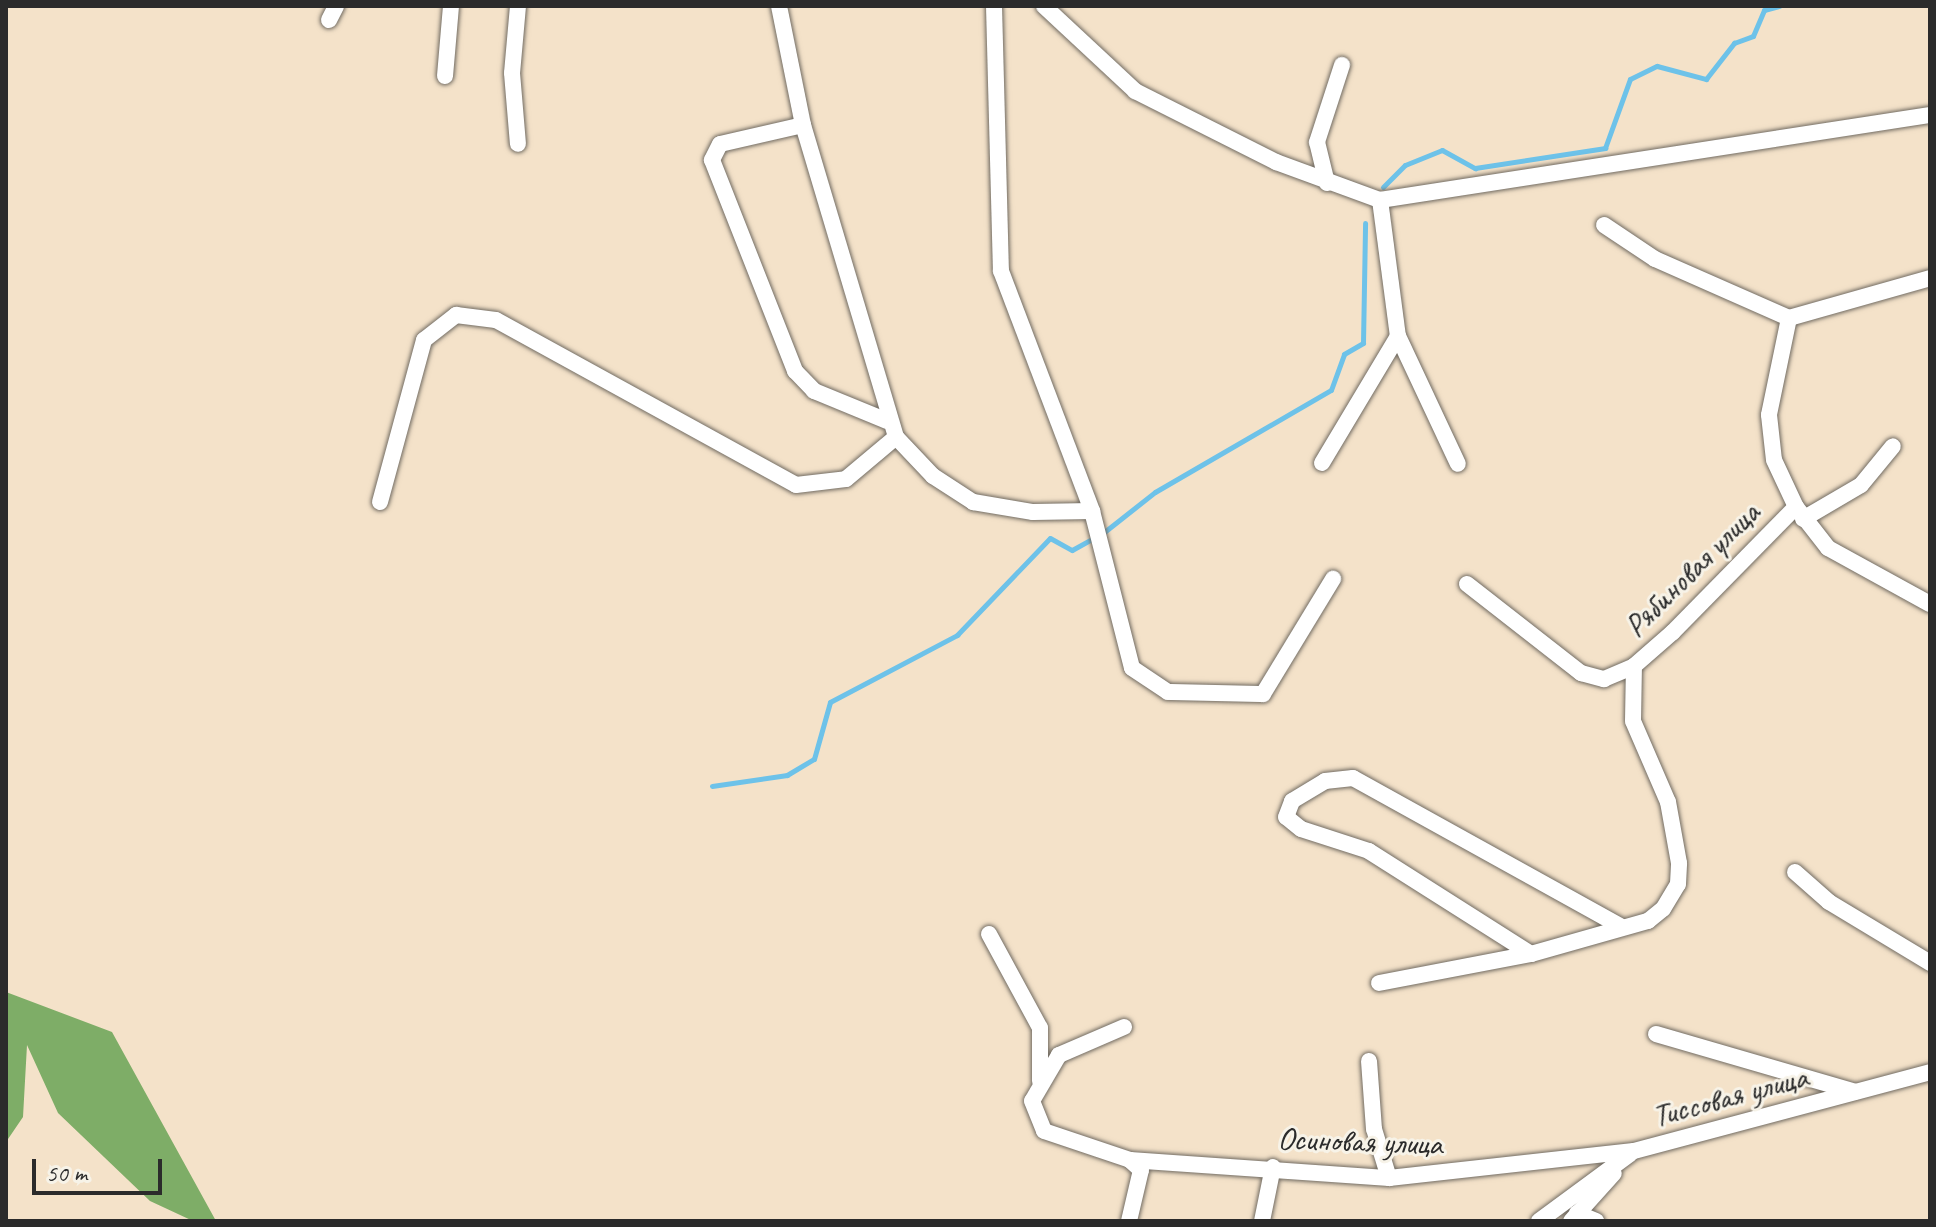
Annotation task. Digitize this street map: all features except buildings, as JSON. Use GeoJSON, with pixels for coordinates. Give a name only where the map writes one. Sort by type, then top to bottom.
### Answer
{"type":"FeatureCollection","features":[{"type":"Feature","properties":{"kind":"street"},"geometry":{"type":"LineString","coordinates":[[445,76],[451,6]]}},
{"type":"Feature","properties":{"kind":"street"},"geometry":{"type":"LineString","coordinates":[[518,6],[512,73],[518,144]]}},
{"type":"Feature","properties":{"kind":"street"},"geometry":{"type":"LineString","coordinates":[[779,6],[803,125],[887,421],[896,437],[933,476],[973,502],[1033,512],[1093,517]]}},
{"type":"Feature","properties":{"kind":"street"},"geometry":{"type":"LineString","coordinates":[[994,6],[1001,271],[1093,517],[1132,668],[1168,692],[1263,694],[1333,579]]}},
{"type":"Feature","properties":{"kind":"street"},"geometry":{"type":"LineString","coordinates":[[1044,6],[1135,91],[1327,183],[1380,200],[1930,115]]}},
{"type":"Feature","properties":{"kind":"street"},"geometry":{"type":"LineString","coordinates":[[1327,183],[1317,142],[1342,65]]}},
{"type":"Feature","properties":{"kind":"street"},"geometry":{"type":"LineString","coordinates":[[803,125],[720,144],[712,160],[795,371],[814,391],[887,421]]}},
{"type":"Feature","properties":{"kind":"street"},"geometry":{"type":"LineString","coordinates":[[1380,200],[1398,336],[1458,464]]}},
{"type":"Feature","properties":{"kind":"street"},"geometry":{"type":"LineString","coordinates":[[1604,225],[1633,244],[1789,318],[1930,278]]}},
{"type":"Feature","properties":{"kind":"street"},"geometry":{"type":"LineString","coordinates":[[380,502],[424,340],[456,315],[496,320],[796,485],[846,479],[896,437]]}},
{"type":"Feature","properties":{"kind":"street"},"geometry":{"type":"LineString","coordinates":[[1789,318],[1769,415],[1774,460],[1800,513],[1828,548],[1930,604]]}},
{"type":"Feature","properties":{"kind":"street"},"geometry":{"type":"LineString","coordinates":[[1322,463],[1398,336]]}},
{"type":"Feature","properties":{"kind":"street","name":"Рябиновая улица"},"geometry":{"type":"LineString","coordinates":[[1467,584],[1581,673],[1604,679],[1634,666],[1800,513],[1861,485],[1893,446]]}},
{"type":"Feature","properties":{"kind":"street"},"geometry":{"type":"LineString","coordinates":[[1379,983],[1531,954],[1648,921],[1678,884],[1668,802],[1633,721],[1634,666]]}},
{"type":"Feature","properties":{"kind":"street"},"geometry":{"type":"LineString","coordinates":[[1531,954],[1369,851],[1301,829],[1286,817],[1292,801],[1325,781],[1353,778],[1622,927]]}},
{"type":"Feature","properties":{"kind":"street"},"geometry":{"type":"LineString","coordinates":[[1795,872],[1829,902],[1930,963]]}},
{"type":"Feature","properties":{"kind":"street","name":"Осиновая улица"},"geometry":{"type":"LineString","coordinates":[[989,934],[1040,1028],[1040,1081],[1032,1101],[1044,1131],[1130,1160],[1273,1167],[1389,1178],[1634,1151]]}},
{"type":"Feature","properties":{"kind":"street"},"geometry":{"type":"LineString","coordinates":[[1040,1081],[1059,1055],[1124,1027]]}},
{"type":"Feature","properties":{"kind":"street"},"geometry":{"type":"LineString","coordinates":[[1656,1034],[1857,1093]]}},
{"type":"Feature","properties":{"kind":"street"},"geometry":{"type":"LineString","coordinates":[[1369,1061],[1374,1129],[1389,1178]]}},
{"type":"Feature","properties":{"kind":"street","name":"Тиссовая улица"},"geometry":{"type":"LineString","coordinates":[[1574,1217],[1634,1151],[1930,1072]]}},
{"type":"Feature","properties":{"kind":"street"},"geometry":{"type":"LineString","coordinates":[[1539,1221],[1634,1151]]}},
{"type":"Feature","properties":{"kind":"street"},"geometry":{"type":"LineString","coordinates":[[1129,1221],[1141,1170],[1130,1160]]}},
{"type":"Feature","properties":{"kind":"street"},"geometry":{"type":"LineString","coordinates":[[1262,1221],[1273,1167]]}},
{"type":"Feature","properties":{"kind":"street"},"geometry":{"type":"LineString","coordinates":[[1574,1217],[1596,1221]]}},
{"type":"Feature","properties":{"kind":"green space"},"geometry":{"type":"Polygon","coordinates":[[[6,992],[112,1032],[216,1221],[193,1221],[150,1201],[58,1113],[27,1045],[23,1117],[6,1142],[6,992]]]}},
{"type":"Feature","properties":{"kind":"waterway"},"geometry":{"type":"LineString","coordinates":[[1383,187],[1405,165],[1442,150],[1475,168],[1605,148],[1630,79],[1657,66],[1706,79],[1734,43],[1753,36],[1764,10],[1779,6]]}},
{"type":"Feature","properties":{"kind":"waterway"},"geometry":{"type":"LineString","coordinates":[[1103,533],[1155,492],[1331,390],[1344,354],[1363,343],[1365,223]]}},
{"type":"Feature","properties":{"kind":"waterway"},"geometry":{"type":"LineString","coordinates":[[712,786],[787,775],[814,759],[830,702],[957,635],[1050,538],[1072,550],[1094,538]]}}]}
